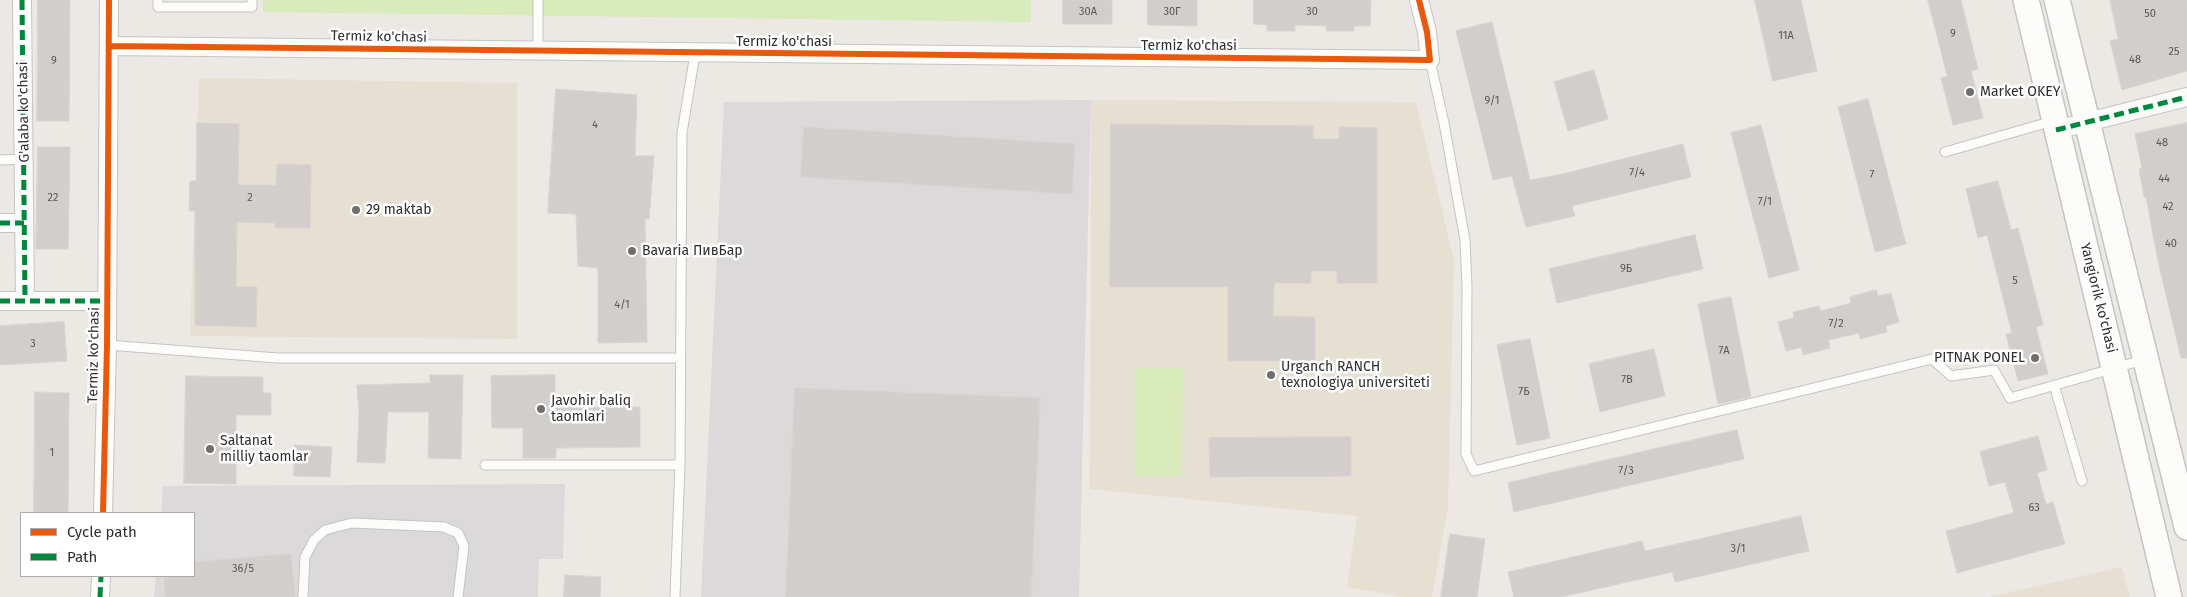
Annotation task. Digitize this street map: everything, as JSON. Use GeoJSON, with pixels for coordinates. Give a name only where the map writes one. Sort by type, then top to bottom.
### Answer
{"type":"FeatureCollection","features":[{"type":"Feature","properties":{"kind":"main road","name":"Yangiorik ko'chasi"},"geometry":{"type":"LineString","coordinates":[[2026,0],[2169,597]]}},
{"type":"Feature","properties":{"kind":"main road"},"geometry":{"type":"LineString","coordinates":[[2057,0],[2187,527]]}},
{"type":"Feature","properties":{"kind":"street","name":"G'alaba ko'chasi"},"geometry":{"type":"LineString","coordinates":[[22,0],[25,300]]}},
{"type":"Feature","properties":{"kind":"street","name":"Termiz ko'chasi"},"geometry":{"type":"LineString","coordinates":[[103,512],[107,345],[109,0]]}},
{"type":"Feature","properties":{"kind":"street"},"geometry":{"type":"LineString","coordinates":[[1418,0],[1427,32],[1430,60]]}},
{"type":"Feature","properties":{"kind":"street","name":"Termiz ko'chasi"},"geometry":{"type":"LineString","coordinates":[[109,46],[695,54],[1430,60]]}},
{"type":"Feature","properties":{"kind":"street"},"geometry":{"type":"LineString","coordinates":[[2055,125],[2087,123],[2187,96]]}},
{"type":"Feature","properties":{"kind":"street"},"geometry":{"type":"LineString","coordinates":[[0,223],[24,223]]}},
{"type":"Feature","properties":{"kind":"street"},"geometry":{"type":"LineString","coordinates":[[0,301],[107,301]]}},
{"type":"Feature","properties":{"kind":"street"},"geometry":{"type":"LineString","coordinates":[[100,597],[101,577]]}},
{"type":"Feature","properties":{"kind":"lane"},"geometry":{"type":"LineString","coordinates":[[158,0],[158,8],[252,7],[252,0]]}},
{"type":"Feature","properties":{"kind":"lane"},"geometry":{"type":"LineString","coordinates":[[538,0],[538,52]]}},
{"type":"Feature","properties":{"kind":"lane"},"geometry":{"type":"LineString","coordinates":[[675,597],[680,465],[682,133],[695,54]]}},
{"type":"Feature","properties":{"kind":"lane"},"geometry":{"type":"LineString","coordinates":[[1430,60],[1466,240],[1466,454],[1474,471],[1932,359],[1950,376],[1994,370],[2010,398],[2146,359]]}},
{"type":"Feature","properties":{"kind":"lane"},"geometry":{"type":"LineString","coordinates":[[1945,152],[2055,125]]}},
{"type":"Feature","properties":{"kind":"lane"},"geometry":{"type":"LineString","coordinates":[[0,160],[25,159]]}},
{"type":"Feature","properties":{"kind":"lane"},"geometry":{"type":"LineString","coordinates":[[107,345],[278,358],[680,358]]}},
{"type":"Feature","properties":{"kind":"lane"},"geometry":{"type":"LineString","coordinates":[[2054,385],[2082,481]]}},
{"type":"Feature","properties":{"kind":"lane"},"geometry":{"type":"LineString","coordinates":[[485,465],[680,465]]}},
{"type":"Feature","properties":{"kind":"lane"},"geometry":{"type":"LineString","coordinates":[[303,597],[305,557],[314,540],[325,530],[352,523],[444,527],[458,533],[464,546],[458,597]]}},
{"type":"Feature","properties":{"kind":"shaded area","name":"29 maktab"},"geometry":{"type":"Polygon","coordinates":[[[199,78],[517,83],[517,339],[190,336],[199,78]]]}},
{"type":"Feature","properties":{"kind":"shaded area"},"geometry":{"type":"Polygon","coordinates":[[[1091,100],[1079,597],[701,597],[724,102],[1091,100]]]}},
{"type":"Feature","properties":{"kind":"shaded area","name":"Urganch RANCH texnologiya universiteti"},"geometry":{"type":"Polygon","coordinates":[[[1091,100],[1416,102],[1454,260],[1448,507],[1432,597],[1404,597],[1347,587],[1357,516],[1090,489],[1091,100]]]}},
{"type":"Feature","properties":{"kind":"shaded area"},"geometry":{"type":"Polygon","coordinates":[[[565,484],[563,559],[539,559],[538,597],[154,597],[156,577],[195,577],[195,512],[161,512],[163,486],[565,484]]]}},
{"type":"Feature","properties":{"kind":"shaded area"},"geometry":{"type":"Polygon","coordinates":[[[2122,567],[2130,597],[1988,597],[2122,567]]]}},
{"type":"Feature","properties":{"kind":"green space"},"geometry":{"type":"Polygon","coordinates":[[[263,0],[1031,0],[1031,22],[263,12],[263,0]]]}},
{"type":"Feature","properties":{"kind":"green space"},"geometry":{"type":"Polygon","coordinates":[[[1136,368],[1183,368],[1182,476],[1135,476],[1136,368]]]}},
{"type":"Feature","properties":{"kind":"building"},"geometry":{"type":"Polygon","coordinates":[[[38,0],[70,0],[69,121],[37,121],[38,0]]]}},
{"type":"Feature","properties":{"kind":"building"},"geometry":{"type":"Polygon","coordinates":[[[1063,0],[1112,0],[1112,24],[1063,24],[1063,0]]]}},
{"type":"Feature","properties":{"kind":"building"},"geometry":{"type":"Polygon","coordinates":[[[1148,0],[1197,0],[1197,26],[1148,25],[1148,0]]]}},
{"type":"Feature","properties":{"kind":"building"},"geometry":{"type":"Polygon","coordinates":[[[1254,0],[1371,0],[1370,26],[1354,26],[1354,31],[1326,31],[1327,26],[1295,25],[1295,31],[1267,31],[1267,25],[1254,24],[1254,0]]]}},
{"type":"Feature","properties":{"kind":"building"},"geometry":{"type":"Polygon","coordinates":[[[1755,0],[1801,0],[1817,71],[1773,81],[1755,0]]]}},
{"type":"Feature","properties":{"kind":"building"},"geometry":{"type":"Polygon","coordinates":[[[1928,0],[1961,0],[1978,69],[1971,71],[1983,118],[1953,125],[1941,78],[1947,76],[1928,0]]]}},
{"type":"Feature","properties":{"kind":"building"},"geometry":{"type":"Polygon","coordinates":[[[2110,0],[2187,0],[2187,71],[2122,90],[2110,41],[2118,39],[2110,0]]]}},
{"type":"Feature","properties":{"kind":"building"},"geometry":{"type":"Polygon","coordinates":[[[1492,22],[1530,180],[1563,174],[1683,144],[1691,177],[1572,206],[1575,216],[1526,227],[1512,176],[1493,180],[1456,31],[1492,22]]]}},
{"type":"Feature","properties":{"kind":"building"},"geometry":{"type":"Polygon","coordinates":[[[1594,70],[1608,119],[1568,131],[1554,82],[1594,70]]]}},
{"type":"Feature","properties":{"kind":"building"},"geometry":{"type":"Polygon","coordinates":[[[556,89],[637,95],[635,156],[654,156],[649,219],[645,219],[647,342],[598,343],[598,268],[578,266],[576,214],[548,213],[556,89]]]}},
{"type":"Feature","properties":{"kind":"building"},"geometry":{"type":"Polygon","coordinates":[[[1868,99],[1906,244],[1875,252],[1838,107],[1868,99]]]}},
{"type":"Feature","properties":{"kind":"building"},"geometry":{"type":"Polygon","coordinates":[[[197,123],[239,124],[238,185],[276,185],[277,164],[311,165],[310,228],[275,228],[275,223],[237,222],[236,287],[257,287],[256,327],[195,325],[195,211],[189,211],[190,181],[196,181],[197,123]]]}},
{"type":"Feature","properties":{"kind":"building"},"geometry":{"type":"Polygon","coordinates":[[[2187,123],[2187,358],[2181,358],[2158,261],[2146,197],[2144,197],[2139,169],[2142,168],[2135,134],[2187,123]]]}},
{"type":"Feature","properties":{"kind":"building"},"geometry":{"type":"Polygon","coordinates":[[[1111,124],[1313,126],[1313,139],[1339,139],[1339,127],[1377,128],[1377,283],[1337,283],[1337,271],[1311,271],[1311,283],[1274,283],[1273,316],[1315,317],[1315,361],[1228,361],[1228,287],[1110,287],[1111,124]]]}},
{"type":"Feature","properties":{"kind":"building"},"geometry":{"type":"Polygon","coordinates":[[[1761,125],[1799,270],[1769,278],[1731,133],[1761,125]]]}},
{"type":"Feature","properties":{"kind":"building"},"geometry":{"type":"Polygon","coordinates":[[[804,127],[1075,144],[1072,194],[801,177],[804,127]]]}},
{"type":"Feature","properties":{"kind":"building"},"geometry":{"type":"Polygon","coordinates":[[[38,147],[70,147],[68,249],[36,249],[38,147]]]}},
{"type":"Feature","properties":{"kind":"building"},"geometry":{"type":"Polygon","coordinates":[[[1998,181],[2011,230],[2018,228],[2043,325],[2036,327],[2048,374],[2018,381],[2006,334],[2012,333],[1987,235],[1978,238],[1966,189],[1998,181]]]}},
{"type":"Feature","properties":{"kind":"building"},"geometry":{"type":"Polygon","coordinates":[[[1695,235],[1703,269],[1557,303],[1549,269],[1695,235]]]}},
{"type":"Feature","properties":{"kind":"building"},"geometry":{"type":"Polygon","coordinates":[[[1876,290],[1878,296],[1891,293],[1899,322],[1886,326],[1887,332],[1860,339],[1859,333],[1828,340],[1830,348],[1803,355],[1801,347],[1786,351],[1778,322],[1794,318],[1793,312],[1819,306],[1821,311],[1851,303],[1850,297],[1876,290]]]}},
{"type":"Feature","properties":{"kind":"building"},"geometry":{"type":"Polygon","coordinates":[[[1731,297],[1751,397],[1718,404],[1698,304],[1731,297]]]}},
{"type":"Feature","properties":{"kind":"building"},"geometry":{"type":"Polygon","coordinates":[[[64,322],[67,361],[0,365],[0,326],[64,322]]]}},
{"type":"Feature","properties":{"kind":"building"},"geometry":{"type":"Polygon","coordinates":[[[1530,339],[1550,438],[1517,445],[1497,345],[1530,339]]]}},
{"type":"Feature","properties":{"kind":"building"},"geometry":{"type":"Polygon","coordinates":[[[1654,349],[1665,396],[1600,412],[1589,364],[1654,349]]]}},
{"type":"Feature","properties":{"kind":"building"},"geometry":{"type":"Polygon","coordinates":[[[430,375],[463,375],[461,459],[428,458],[429,412],[388,412],[385,463],[357,462],[359,413],[357,385],[430,383],[430,375]]]}},
{"type":"Feature","properties":{"kind":"building"},"geometry":{"type":"Polygon","coordinates":[[[555,375],[555,408],[640,407],[640,447],[556,448],[556,458],[523,458],[523,428],[492,428],[491,376],[555,375]]]}},
{"type":"Feature","properties":{"kind":"building","name":"Saltanat milliy taomlar"},"geometry":{"type":"Polygon","coordinates":[[[186,376],[263,377],[263,393],[271,393],[271,415],[236,415],[236,484],[184,483],[186,376]]]}},
{"type":"Feature","properties":{"kind":"building"},"geometry":{"type":"Polygon","coordinates":[[[795,388],[1040,398],[1031,597],[786,597],[795,388]]]}},
{"type":"Feature","properties":{"kind":"building"},"geometry":{"type":"Polygon","coordinates":[[[35,392],[69,393],[68,512],[34,512],[35,392]]]}},
{"type":"Feature","properties":{"kind":"building"},"geometry":{"type":"Polygon","coordinates":[[[1737,430],[1744,459],[1514,512],[1508,483],[1737,430]]]}},
{"type":"Feature","properties":{"kind":"building"},"geometry":{"type":"Polygon","coordinates":[[[2038,436],[2047,470],[2037,473],[2046,504],[2053,502],[2065,544],[1957,573],[1946,531],[2014,513],[2005,482],[1989,486],[1980,452],[2038,436]]]}},
{"type":"Feature","properties":{"kind":"building"},"geometry":{"type":"Polygon","coordinates":[[[1351,437],[1351,476],[1210,477],[1209,438],[1351,437]]]}},
{"type":"Feature","properties":{"kind":"building"},"geometry":{"type":"Polygon","coordinates":[[[295,445],[332,447],[330,477],[294,476],[295,445]]]}},
{"type":"Feature","properties":{"kind":"building"},"geometry":{"type":"Polygon","coordinates":[[[1801,516],[1809,551],[1675,582],[1672,572],[1561,597],[1514,597],[1508,572],[1642,541],[1645,551],[1801,516]]]}},
{"type":"Feature","properties":{"kind":"building"},"geometry":{"type":"Polygon","coordinates":[[[1450,534],[1485,539],[1477,597],[1441,597],[1450,534]]]}},
{"type":"Feature","properties":{"kind":"building"},"geometry":{"type":"Polygon","coordinates":[[[291,554],[295,597],[165,597],[164,577],[195,577],[195,562],[291,554]]]}},
{"type":"Feature","properties":{"kind":"building"},"geometry":{"type":"Polygon","coordinates":[[[565,575],[601,577],[600,597],[564,597],[565,575]]]}},
{"type":"Feature","properties":{"kind":"marked path"},"geometry":{"type":"LineString","coordinates":[[22,0],[25,300]]}},
{"type":"Feature","properties":{"kind":"marked path"},"geometry":{"type":"LineString","coordinates":[[2056,130],[2187,97]]}},
{"type":"Feature","properties":{"kind":"marked path"},"geometry":{"type":"LineString","coordinates":[[0,223],[24,223]]}},
{"type":"Feature","properties":{"kind":"marked path"},"geometry":{"type":"LineString","coordinates":[[0,301],[107,301]]}},
{"type":"Feature","properties":{"kind":"marked path"},"geometry":{"type":"LineString","coordinates":[[100,597],[101,577]]}},
{"type":"Feature","properties":{"kind":"cycle path"},"geometry":{"type":"LineString","coordinates":[[103,512],[107,345],[109,0]]}},
{"type":"Feature","properties":{"kind":"cycle path"},"geometry":{"type":"LineString","coordinates":[[109,46],[1430,60],[1427,32],[1419,0]]}},
{"type":"Feature","properties":{"kind":"place","name":"Market OKEY"},"geometry":{"type":"Point","coordinates":[1970,92]}},
{"type":"Feature","properties":{"kind":"place","name":"29 maktab"},"geometry":{"type":"Point","coordinates":[356,210]}},
{"type":"Feature","properties":{"kind":"place","name":"Bavaria ПивБар"},"geometry":{"type":"Point","coordinates":[632,251]}},
{"type":"Feature","properties":{"kind":"place","name":"PITNAK PONEL"},"geometry":{"type":"Point","coordinates":[2035,358]}},
{"type":"Feature","properties":{"kind":"place","name":"Urganch RANCH texnologiya universiteti"},"geometry":{"type":"Point","coordinates":[1271,375]}},
{"type":"Feature","properties":{"kind":"place","name":"Javohir baliq taomlari"},"geometry":{"type":"Point","coordinates":[541,409]}},
{"type":"Feature","properties":{"kind":"place","name":"Saltanat milliy taomlar"},"geometry":{"type":"Point","coordinates":[210,449]}}]}
